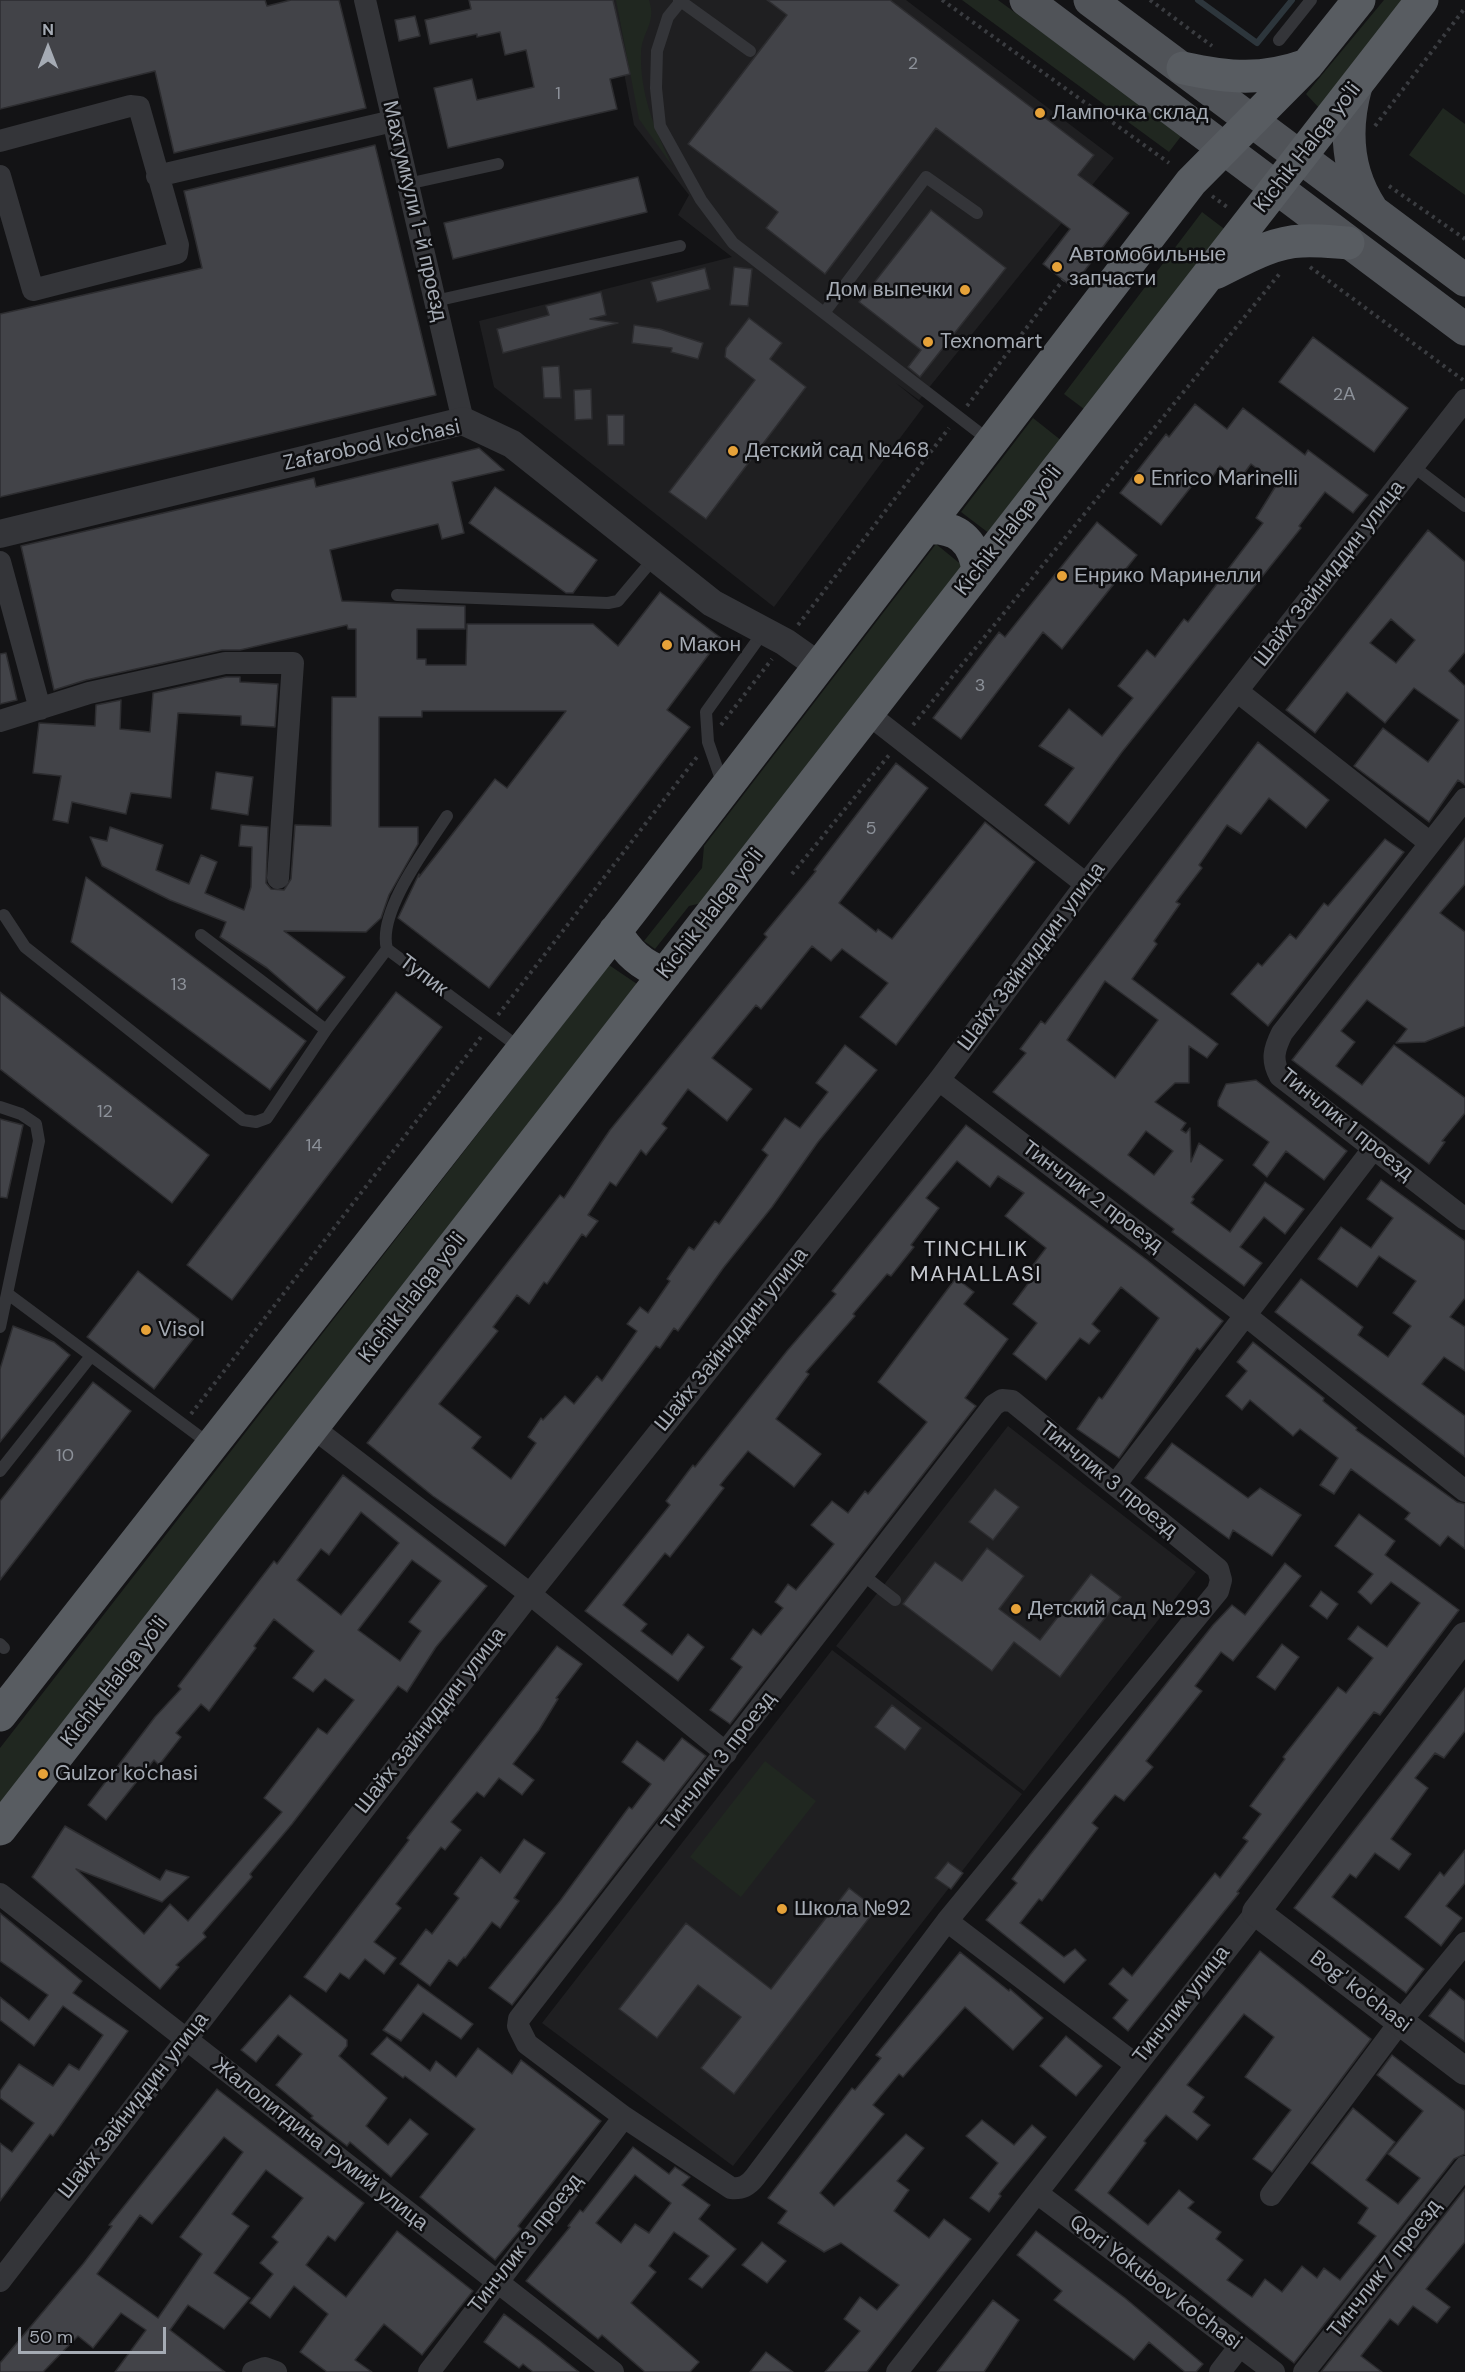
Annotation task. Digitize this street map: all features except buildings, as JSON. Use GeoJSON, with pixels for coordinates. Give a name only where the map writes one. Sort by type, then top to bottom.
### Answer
{"type":"FeatureCollection","features":[{"type":"Feature","properties":{"kind":"highway"},"geometry":{"type":"LineString","coordinates":[[0,1715],[615,931],[993,443],[1191,182],[1307,66],[1359,0]]}},
{"type":"Feature","properties":{"kind":"highway","name":"Kichik Halqa yo'li"},"geometry":{"type":"LineString","coordinates":[[0,1829],[1422,0]]}},
{"type":"Feature","properties":{"kind":"highway"},"geometry":{"type":"LineString","coordinates":[[1183,68],[1232,78],[1285,73],[1307,66]]}},
{"type":"Feature","properties":{"kind":"highway"},"geometry":{"type":"LineString","coordinates":[[1206,278],[1258,252],[1283,244],[1301,241],[1348,243]]}},
{"type":"Feature","properties":{"kind":"highway"},"geometry":{"type":"LineString","coordinates":[[926,528],[944,528],[962,535],[974,551],[978,571]]}},
{"type":"Feature","properties":{"kind":"highway"},"geometry":{"type":"LineString","coordinates":[[615,931],[625,948],[638,961],[665,974]]}},
{"type":"Feature","properties":{"kind":"main road"},"geometry":{"type":"LineString","coordinates":[[1026,0],[1465,330]]}},
{"type":"Feature","properties":{"kind":"main road"},"geometry":{"type":"LineString","coordinates":[[1090,0],[1300,157],[1381,200]]}},
{"type":"Feature","properties":{"kind":"main road"},"geometry":{"type":"LineString","coordinates":[[1356,86],[1349,118],[1352,166],[1357,183],[1381,200],[1465,280]]}},
{"type":"Feature","properties":{"kind":"street","name":"Махтумкули 1-й проезд"},"geometry":{"type":"LineString","coordinates":[[364,0],[463,422]]}},
{"type":"Feature","properties":{"kind":"street"},"geometry":{"type":"LineString","coordinates":[[0,141],[130,106],[139,107],[178,245],[177,253],[33,290],[6,219],[0,176]]}},
{"type":"Feature","properties":{"kind":"street"},"geometry":{"type":"LineString","coordinates":[[157,176],[393,121]]}},
{"type":"Feature","properties":{"kind":"street","name":"Шайх Зайниддин улица"},"geometry":{"type":"LineString","coordinates":[[0,2280],[530,1594],[939,1080],[1086,884],[1465,400]]}},
{"type":"Feature","properties":{"kind":"street","name":"Zafarobod ko'chasi"},"geometry":{"type":"LineString","coordinates":[[0,534],[463,422],[512,444],[712,603],[775,636],[819,666]]}},
{"type":"Feature","properties":{"kind":"street"},"geometry":{"type":"LineString","coordinates":[[0,562],[40,709]]}},
{"type":"Feature","properties":{"kind":"street"},"geometry":{"type":"LineString","coordinates":[[0,721],[89,693],[225,663],[292,663],[278,878]]}},
{"type":"Feature","properties":{"kind":"street"},"geometry":{"type":"LineString","coordinates":[[1237,691],[1430,843]]}},
{"type":"Feature","properties":{"kind":"street"},"geometry":{"type":"LineString","coordinates":[[867,713],[1086,884]]}},
{"type":"Feature","properties":{"kind":"street","name":"Тинчлик 1 проезд"},"geometry":{"type":"LineString","coordinates":[[1465,799],[1282,1033],[1274,1055],[1274,1065],[1280,1076],[1465,1219]]}},
{"type":"Feature","properties":{"kind":"street","name":"Тинчлик 2 проезд"},"geometry":{"type":"LineString","coordinates":[[939,1080],[1244,1314],[1465,1491]]}},
{"type":"Feature","properties":{"kind":"street"},"geometry":{"type":"LineString","coordinates":[[1115,1485],[1244,1314],[1373,1149]]}},
{"type":"Feature","properties":{"kind":"street","name":"Тинчлик 3 проезд"},"geometry":{"type":"LineString","coordinates":[[1002,1400],[1012,1401],[1218,1569],[1221,1580],[1218,1591],[947,1922],[749,2184],[740,2188],[731,2188],[624,2117],[527,2044],[518,2026],[519,2019],[863,1575],[994,1405],[1002,1400]]}},
{"type":"Feature","properties":{"kind":"street"},"geometry":{"type":"LineString","coordinates":[[312,1427],[530,1594],[726,1753]]}},
{"type":"Feature","properties":{"kind":"street","name":"Тинчлик улица"},"geometry":{"type":"LineString","coordinates":[[897,2372],[1463,1643]]}},
{"type":"Feature","properties":{"kind":"street","name":"Жалолитдина Румий улица"},"geometry":{"type":"LineString","coordinates":[[0,1894],[613,2372]]}},
{"type":"Feature","properties":{"kind":"street","name":"Bog' ko'chasi"},"geometry":{"type":"LineString","coordinates":[[1256,1912],[1465,2071]]}},
{"type":"Feature","properties":{"kind":"street"},"geometry":{"type":"LineString","coordinates":[[947,1922],[1135,2064]]}},
{"type":"Feature","properties":{"kind":"street"},"geometry":{"type":"LineString","coordinates":[[1271,2195],[1400,2022],[1465,1943]]}},
{"type":"Feature","properties":{"kind":"street","name":"Тинчлик 3 проезд"},"geometry":{"type":"LineString","coordinates":[[429,2372],[496,2281],[624,2117]]}},
{"type":"Feature","properties":{"kind":"street","name":"Тинчлик 7 проезд"},"geometry":{"type":"LineString","coordinates":[[1304,2372],[1465,2167]]}},
{"type":"Feature","properties":{"kind":"street","name":"Qori Yokubov ko'chasi"},"geometry":{"type":"LineString","coordinates":[[1037,2193],[1274,2372]]}},
{"type":"Feature","properties":{"kind":"street"},"geometry":{"type":"LineString","coordinates":[[1220,2372],[1240,2346]]}},
{"type":"Feature","properties":{"kind":"street"},"geometry":{"type":"LineString","coordinates":[[254,2372],[265,2368],[276,2372]]}},
{"type":"Feature","properties":{"kind":"lane"},"geometry":{"type":"LineString","coordinates":[[1279,40],[1311,0]]}},
{"type":"Feature","properties":{"kind":"lane"},"geometry":{"type":"LineString","coordinates":[[750,51],[680,1],[668,18],[657,51],[656,88],[660,126],[701,200],[733,243],[993,443]]}},
{"type":"Feature","properties":{"kind":"lane"},"geometry":{"type":"LineString","coordinates":[[407,184],[498,164]]}},
{"type":"Feature","properties":{"kind":"lane"},"geometry":{"type":"LineString","coordinates":[[825,313],[926,177],[977,213]]}},
{"type":"Feature","properties":{"kind":"lane"},"geometry":{"type":"LineString","coordinates":[[435,301],[680,246]]}},
{"type":"Feature","properties":{"kind":"lane"},"geometry":{"type":"LineString","coordinates":[[1414,467],[1465,506]]}},
{"type":"Feature","properties":{"kind":"lane"},"geometry":{"type":"LineString","coordinates":[[397,595],[608,603],[618,601],[655,557]]}},
{"type":"Feature","properties":{"kind":"lane"},"geometry":{"type":"LineString","coordinates":[[725,789],[708,742],[706,712],[775,636]]}},
{"type":"Feature","properties":{"kind":"lane","name":"Тупик"},"geometry":{"type":"LineString","coordinates":[[447,816],[408,878],[386,925],[384,940],[387,949],[521,1049]]}},
{"type":"Feature","properties":{"kind":"lane"},"geometry":{"type":"LineString","coordinates":[[4,915],[26,947],[243,1120],[256,1122],[267,1118],[326,1030],[387,949]]}},
{"type":"Feature","properties":{"kind":"lane"},"geometry":{"type":"LineString","coordinates":[[201,935],[326,1030]]}},
{"type":"Feature","properties":{"kind":"lane"},"geometry":{"type":"LineString","coordinates":[[0,1107],[21,1114],[36,1124],[39,1141],[0,1327]]}},
{"type":"Feature","properties":{"kind":"lane"},"geometry":{"type":"LineString","coordinates":[[8,1294],[212,1445]]}},
{"type":"Feature","properties":{"kind":"lane"},"geometry":{"type":"LineString","coordinates":[[0,1471],[91,1356]]}},
{"type":"Feature","properties":{"kind":"lane"},"geometry":{"type":"LineString","coordinates":[[863,1575],[895,1600]]}},
{"type":"Feature","properties":{"kind":"path"},"geometry":{"type":"LineString","coordinates":[[942,0],[1169,163]]}},
{"type":"Feature","properties":{"kind":"path"},"geometry":{"type":"LineString","coordinates":[[1150,0],[1217,49]]}},
{"type":"Feature","properties":{"kind":"path"},"geometry":{"type":"LineString","coordinates":[[1372,130],[1465,8]]}},
{"type":"Feature","properties":{"kind":"path"},"geometry":{"type":"LineString","coordinates":[[1209,194],[1239,216]]}},
{"type":"Feature","properties":{"kind":"path"},"geometry":{"type":"LineString","coordinates":[[1381,200],[1465,238]]}},
{"type":"Feature","properties":{"kind":"path"},"geometry":{"type":"LineString","coordinates":[[1309,266],[1465,382]]}},
{"type":"Feature","properties":{"kind":"path"},"geometry":{"type":"LineString","coordinates":[[792,874],[1284,268]]}},
{"type":"Feature","properties":{"kind":"path"},"geometry":{"type":"LineString","coordinates":[[184,1424],[708,742],[775,636],[958,417],[1063,280]]}},
{"type":"Feature","properties":{"kind":"shaded area"},"geometry":{"type":"Polygon","coordinates":[[[610,0],[906,0],[1114,158],[919,400],[896,383],[924,406],[774,607],[494,387],[479,321],[732,257],[678,215],[689,195],[634,125],[610,0]]]}},
{"type":"Feature","properties":{"kind":"shaded area"},"geometry":{"type":"Polygon","coordinates":[[[616,0],[649,0],[651,15],[641,53],[643,83],[655,126],[673,167],[639,119],[616,0]]]}},
{"type":"Feature","properties":{"kind":"shaded area"},"geometry":{"type":"Polygon","coordinates":[[[962,0],[998,0],[1182,135],[1169,152],[962,0]]]}},
{"type":"Feature","properties":{"kind":"shaded area"},"geometry":{"type":"Polygon","coordinates":[[[1384,0],[1403,0],[1320,109],[1306,94],[1384,0]]]}},
{"type":"Feature","properties":{"kind":"shaded area"},"geometry":{"type":"Polygon","coordinates":[[[1443,108],[1465,124],[1465,195],[1409,155],[1443,108]]]}},
{"type":"Feature","properties":{"kind":"shaded area"},"geometry":{"type":"Polygon","coordinates":[[[1202,212],[1227,231],[1088,412],[1064,394],[1202,212]]]}},
{"type":"Feature","properties":{"kind":"shaded area"},"geometry":{"type":"Polygon","coordinates":[[[1033,418],[1062,441],[990,534],[961,512],[1033,418]]]}},
{"type":"Feature","properties":{"kind":"shaded area"},"geometry":{"type":"Polygon","coordinates":[[[936,544],[963,566],[706,902],[689,906],[655,949],[644,941],[702,868],[704,846],[936,544]]]}},
{"type":"Feature","properties":{"kind":"shaded area"},"geometry":{"type":"Polygon","coordinates":[[[609,965],[640,986],[0,1805],[0,1748],[609,965]]]}},
{"type":"Feature","properties":{"kind":"shaded area","name":"Детский сад №293"},"geometry":{"type":"Polygon","coordinates":[[[1008,1426],[1196,1572],[1024,1791],[836,1646],[1008,1426]]]}},
{"type":"Feature","properties":{"kind":"shaded area","name":"Школа №92"},"geometry":{"type":"Polygon","coordinates":[[[832,1650],[1022,1794],[733,2166],[542,2023],[832,1650]]]}},
{"type":"Feature","properties":{"kind":"shaded area"},"geometry":{"type":"Polygon","coordinates":[[[765,1761],[816,1801],[741,1897],[690,1857],[765,1761]]]}},
{"type":"Feature","properties":{"kind":"waterway"},"geometry":{"type":"LineString","coordinates":[[1198,0],[1257,43],[1292,0]]}},
{"type":"Feature","properties":{"kind":"place","name":"Лампочка склад"},"geometry":{"type":"Point","coordinates":[1040,113]}},
{"type":"Feature","properties":{"kind":"place","name":"Автомобильные запчасти"},"geometry":{"type":"Point","coordinates":[1057,267]}},
{"type":"Feature","properties":{"kind":"place","name":"Дом выпечки"},"geometry":{"type":"Point","coordinates":[965,290]}},
{"type":"Feature","properties":{"kind":"place","name":"Texnomart"},"geometry":{"type":"Point","coordinates":[928,342]}},
{"type":"Feature","properties":{"kind":"place","name":"Детский сад №468"},"geometry":{"type":"Point","coordinates":[733,451]}},
{"type":"Feature","properties":{"kind":"place","name":"Enrico Marinelli"},"geometry":{"type":"Point","coordinates":[1139,479]}},
{"type":"Feature","properties":{"kind":"place","name":"Енрико Маринелли"},"geometry":{"type":"Point","coordinates":[1062,576]}},
{"type":"Feature","properties":{"kind":"place","name":"Макон"},"geometry":{"type":"Point","coordinates":[667,645]}},
{"type":"Feature","properties":{"kind":"place","name":"Visol"},"geometry":{"type":"Point","coordinates":[146,1330]}},
{"type":"Feature","properties":{"kind":"place","name":"Детский сад №293"},"geometry":{"type":"Point","coordinates":[1016,1609]}},
{"type":"Feature","properties":{"kind":"place","name":"Gulzor ko'chasi"},"geometry":{"type":"Point","coordinates":[43,1774]}},
{"type":"Feature","properties":{"kind":"place","name":"Школа №92"},"geometry":{"type":"Point","coordinates":[782,1909]}},
{"type":"Feature","properties":{"kind":"district","name":"TINCHLIK MAHALLASI"},"geometry":{"type":"Point","coordinates":[976,1262]}}]}
